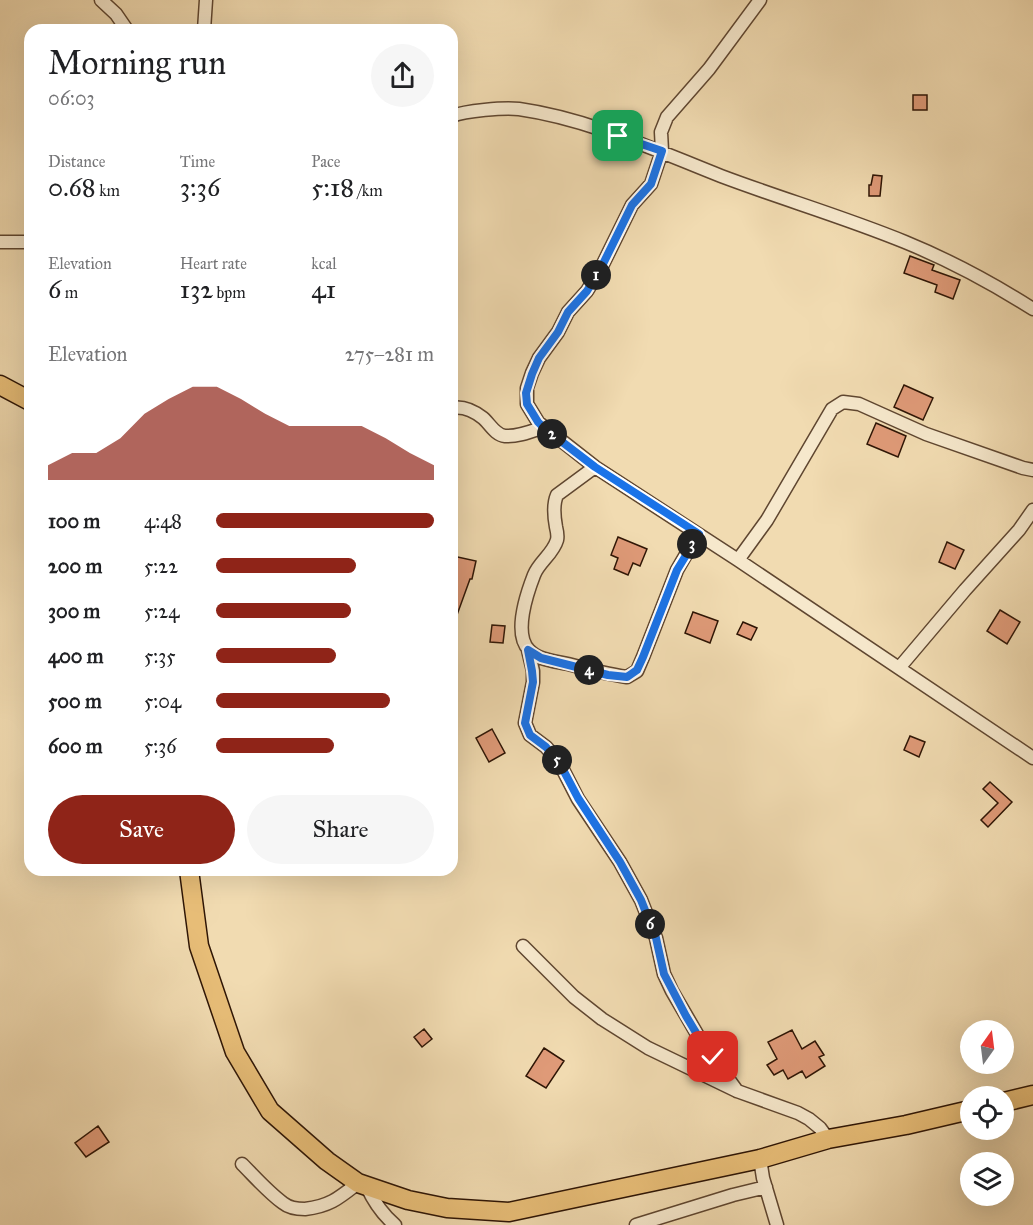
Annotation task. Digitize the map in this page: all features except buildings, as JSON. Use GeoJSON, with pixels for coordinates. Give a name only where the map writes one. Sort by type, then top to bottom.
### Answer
{"type":"FeatureCollection","features":[{"type":"Feature","properties":{"kind":"highway"},"geometry":{"type":"LineString","coordinates":[[0,385],[24,398]]}},
{"type":"Feature","properties":{"kind":"highway"},"geometry":{"type":"LineString","coordinates":[[190,876],[199,946],[235,1052],[270,1111],[327,1161],[363,1185],[408,1200],[447,1208],[509,1212],[760,1159],[828,1138],[906,1125],[960,1112]]}},
{"type":"Feature","properties":{"kind":"highway"},"geometry":{"type":"LineString","coordinates":[[1014,1100],[1033,1095]]}},
{"type":"Feature","properties":{"kind":"street"},"geometry":{"type":"LineString","coordinates":[[101,0],[123,24]]}},
{"type":"Feature","properties":{"kind":"street"},"geometry":{"type":"LineString","coordinates":[[204,24],[206,0]]}},
{"type":"Feature","properties":{"kind":"street"},"geometry":{"type":"LineString","coordinates":[[760,0],[709,69],[668,117],[661,132],[662,151],[651,184],[632,205],[587,291],[568,312],[558,332],[539,358],[526,393],[527,404],[544,428],[595,467],[1033,758]]}},
{"type":"Feature","properties":{"kind":"street"},"geometry":{"type":"LineString","coordinates":[[458,113],[516,108],[574,121],[662,151],[721,176],[907,243],[979,278],[1033,309]]}},
{"type":"Feature","properties":{"kind":"street"},"geometry":{"type":"LineString","coordinates":[[0,242],[24,242]]}},
{"type":"Feature","properties":{"kind":"street"},"geometry":{"type":"LineString","coordinates":[[738,560],[767,520],[832,410],[843,402],[859,404],[926,434],[1033,470]]}},
{"type":"Feature","properties":{"kind":"street"},"geometry":{"type":"LineString","coordinates":[[458,408],[467,409],[503,436],[544,428]]}},
{"type":"Feature","properties":{"kind":"street"},"geometry":{"type":"LineString","coordinates":[[595,467],[560,493],[555,500],[557,539],[551,552],[535,573],[524,606],[521,625],[533,682],[525,723],[530,735],[546,747],[559,762],[578,798],[620,862],[641,900],[656,938],[664,974],[672,991],[701,1041],[737,1091]]}},
{"type":"Feature","properties":{"kind":"street"},"geometry":{"type":"LineString","coordinates":[[899,668],[1033,510]]}},
{"type":"Feature","properties":{"kind":"street"},"geometry":{"type":"LineString","coordinates":[[528,650],[541,658],[608,675],[627,677],[637,670],[677,570],[699,534]]}},
{"type":"Feature","properties":{"kind":"street"},"geometry":{"type":"LineString","coordinates":[[522,946],[574,997],[602,1019],[648,1048],[737,1091],[798,1113],[820,1128],[828,1138]]}},
{"type":"Feature","properties":{"kind":"street"},"geometry":{"type":"LineString","coordinates":[[760,1159],[763,1178],[777,1225]]}},
{"type":"Feature","properties":{"kind":"street"},"geometry":{"type":"LineString","coordinates":[[242,1164],[283,1203],[299,1209],[328,1204],[363,1185],[374,1203],[395,1225]]}},
{"type":"Feature","properties":{"kind":"street"},"geometry":{"type":"LineString","coordinates":[[636,1225],[725,1197],[766,1187]]}},
{"type":"Feature","properties":{"kind":"route"},"geometry":{"type":"LineString","coordinates":[[618,136],[662,151],[651,184],[632,205],[587,291],[568,312],[558,332],[539,358],[527,388],[527,404],[544,428],[595,467],[699,534],[677,570],[637,670],[627,677],[608,675],[541,658],[528,650],[533,682],[525,723],[530,735],[546,747],[559,762],[578,798],[620,862],[641,900],[656,938],[664,974],[672,991],[713,1057]]}}]}
